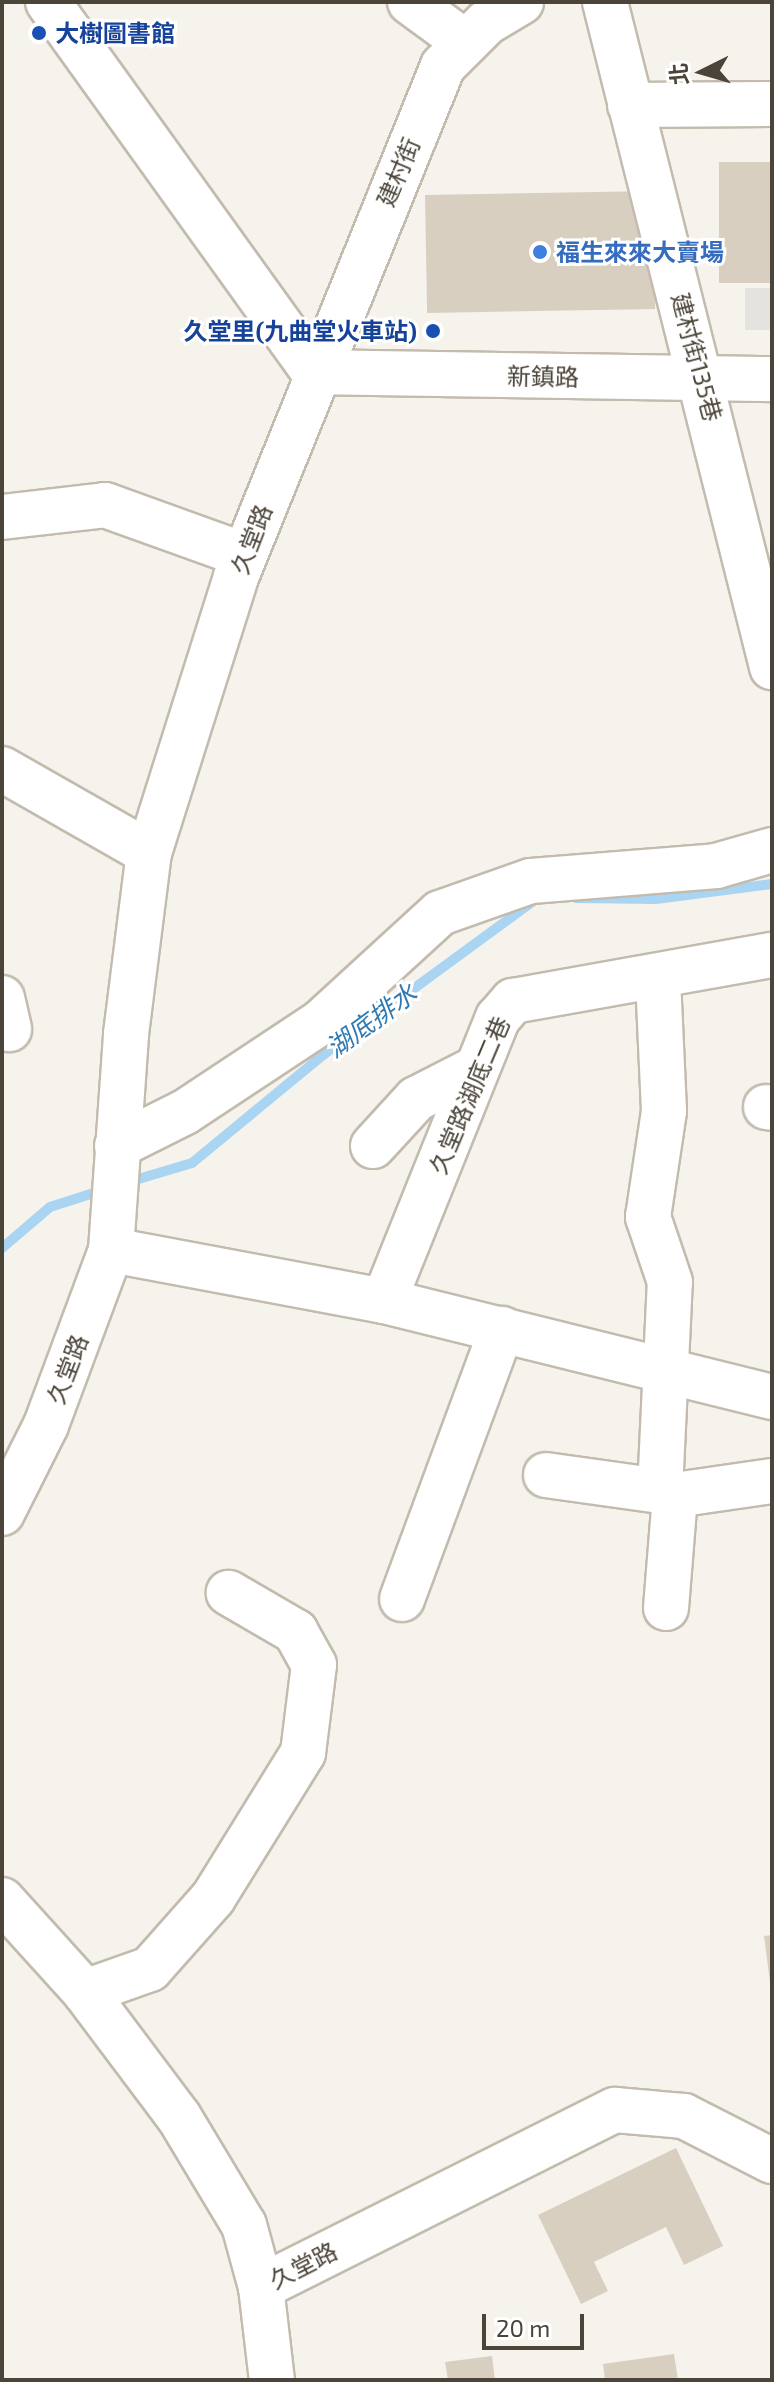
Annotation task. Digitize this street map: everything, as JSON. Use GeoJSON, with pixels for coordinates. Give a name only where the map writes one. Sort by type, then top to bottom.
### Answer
{"type":"FeatureCollection","features":[{"type":"Feature","properties":{"kind":"street"},"geometry":{"type":"LineString","coordinates":[[48,2],[314,372]]}},
{"type":"Feature","properties":{"kind":"street"},"geometry":{"type":"LineString","coordinates":[[410,2],[466,43]]}},
{"type":"Feature","properties":{"kind":"street","name":"建村街"},"geometry":{"type":"LineString","coordinates":[[314,372],[443,66],[466,43],[521,2]]}},
{"type":"Feature","properties":{"kind":"street","name":"建村街135巷"},"geometry":{"type":"LineString","coordinates":[[605,2],[704,379],[772,667]]}},
{"type":"Feature","properties":{"kind":"street"},"geometry":{"type":"LineString","coordinates":[[630,105],[772,104]]}},
{"type":"Feature","properties":{"kind":"street","name":"新鎮路"},"geometry":{"type":"LineString","coordinates":[[314,372],[772,379]]}},
{"type":"Feature","properties":{"kind":"street","name":"久堂路"},"geometry":{"type":"LineString","coordinates":[[2,1513],[46,1425],[114,1234],[118,1150],[149,853],[244,555],[314,372]]}},
{"type":"Feature","properties":{"kind":"street"},"geometry":{"type":"LineString","coordinates":[[2,517],[105,505],[244,555]]}},
{"type":"Feature","properties":{"kind":"street"},"geometry":{"type":"LineString","coordinates":[[3,763],[149,853]]}},
{"type":"Feature","properties":{"kind":"street"},"geometry":{"type":"LineString","coordinates":[[118,1150],[185,1112],[321,1022],[440,913],[531,881],[716,866],[772,850]]}},
{"type":"Feature","properties":{"kind":"street","name":"久堂路湖底二巷"},"geometry":{"type":"LineString","coordinates":[[384,1301],[498,1018],[513,1001],[658,979],[772,955]]}},
{"type":"Feature","properties":{"kind":"street"},"geometry":{"type":"LineString","coordinates":[[658,979],[664,1111],[648,1217],[670,1282],[666,1608]]}},
{"type":"Feature","properties":{"kind":"street"},"geometry":{"type":"LineString","coordinates":[[373,1146],[416,1099],[477,1068]]}},
{"type":"Feature","properties":{"kind":"street"},"geometry":{"type":"LineString","coordinates":[[114,1234],[670,1367],[772,1397]]}},
{"type":"Feature","properties":{"kind":"street"},"geometry":{"type":"LineString","coordinates":[[402,1599],[502,1329]]}},
{"type":"Feature","properties":{"kind":"street"},"geometry":{"type":"LineString","coordinates":[[546,1475],[667,1493],[772,1481]]}},
{"type":"Feature","properties":{"kind":"street"},"geometry":{"type":"LineString","coordinates":[[85,1992],[150,1969],[213,1898],[303,1753],[314,1665],[296,1632],[229,1593]]}},
{"type":"Feature","properties":{"kind":"street","name":"久堂路"},"geometry":{"type":"LineString","coordinates":[[2,1900],[85,1992],[179,2117],[244,2225],[261,2287],[615,2110],[684,2116],[763,2151]]}},
{"type":"Feature","properties":{"kind":"street"},"geometry":{"type":"LineString","coordinates":[[261,2287],[272,2380]]}},
{"type":"Feature","properties":{"kind":"shaded area"},"geometry":{"type":"Polygon","coordinates":[[[745,288],[772,288],[772,330],[745,330],[745,288]]]}},
{"type":"Feature","properties":{"kind":"building"},"geometry":{"type":"Polygon","coordinates":[[[719,162],[772,162],[772,283],[719,283],[719,162]]]}},
{"type":"Feature","properties":{"kind":"building","name":"福生來來大賣場"},"geometry":{"type":"Polygon","coordinates":[[[653,191],[655,309],[427,313],[425,195],[653,191]]]}},
{"type":"Feature","properties":{"kind":"building"},"geometry":{"type":"Polygon","coordinates":[[[772,1935],[772,1982],[770,1982],[764,1936],[772,1935]]]}},
{"type":"Feature","properties":{"kind":"building"},"geometry":{"type":"Polygon","coordinates":[[[676,2148],[723,2246],[684,2265],[666,2227],[594,2262],[608,2291],[581,2304],[538,2215],[676,2148]]]}},
{"type":"Feature","properties":{"kind":"building"},"geometry":{"type":"Polygon","coordinates":[[[674,2354],[678,2380],[605,2380],[603,2364],[674,2354]]]}},
{"type":"Feature","properties":{"kind":"building"},"geometry":{"type":"Polygon","coordinates":[[[492,2356],[495,2380],[448,2380],[445,2362],[492,2356]]]}},
{"type":"Feature","properties":{"kind":"waterway","name":"湖底排水"},"geometry":{"type":"LineString","coordinates":[[576,898],[656,899],[772,884]]}},
{"type":"Feature","properties":{"kind":"waterway","name":"湖底排水"},"geometry":{"type":"LineString","coordinates":[[125,1183],[192,1163],[323,1055],[536,899]]}},
{"type":"Feature","properties":{"kind":"waterway","name":"湖底排水"},"geometry":{"type":"LineString","coordinates":[[2,1248],[50,1207],[106,1189]]}},
{"type":"Feature","properties":{"kind":"place","name":"大樹圖書館"},"geometry":{"type":"Point","coordinates":[39,33]}},
{"type":"Feature","properties":{"kind":"place","name":"福生來來大賣場"},"geometry":{"type":"Point","coordinates":[540,252]}},
{"type":"Feature","properties":{"kind":"place","name":"久堂里(九曲堂火車站)"},"geometry":{"type":"Point","coordinates":[433,331]}}]}
